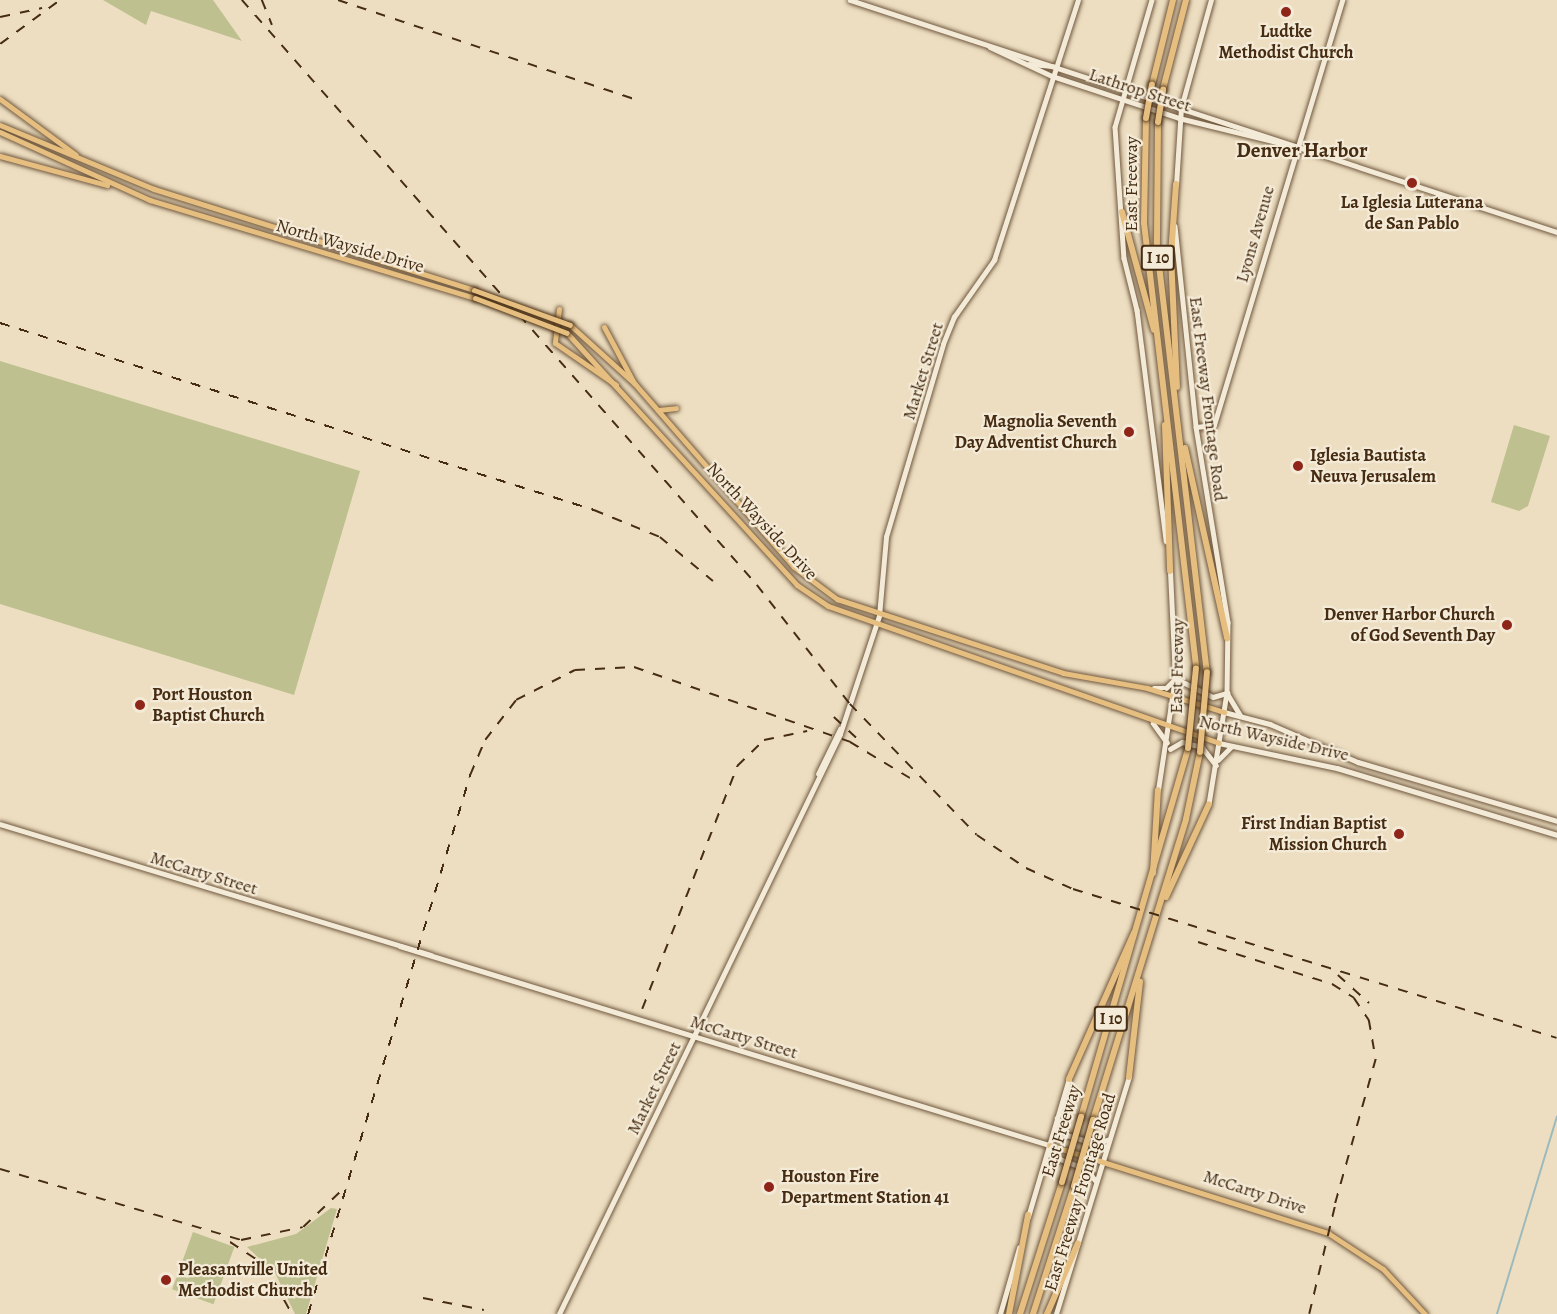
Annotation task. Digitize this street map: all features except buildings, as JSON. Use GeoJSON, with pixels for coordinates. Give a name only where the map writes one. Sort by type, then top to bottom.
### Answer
{"type":"FeatureCollection","features":[{"type":"Feature","properties":{"kind":"highway","name":"East Freeway"},"geometry":{"type":"LineString","coordinates":[[1020,1314],[1140,922],[1188,748],[1196,668],[1143,214],[1146,118],[1173,0]]}},
{"type":"Feature","properties":{"kind":"highway","name":"East Freeway"},"geometry":{"type":"LineString","coordinates":[[1033,1314],[1148,946],[1200,752],[1207,672],[1183,444],[1157,248],[1158,122],[1163,89],[1186,0]]}},
{"type":"Feature","properties":{"kind":"highway"},"geometry":{"type":"LineString","coordinates":[[1176,184],[1171,256],[1180,372],[1176,394]]}},
{"type":"Feature","properties":{"kind":"highway"},"geometry":{"type":"LineString","coordinates":[[1122,212],[1156,335]]}},
{"type":"Feature","properties":{"kind":"highway"},"geometry":{"type":"LineString","coordinates":[[1167,416],[1170,571]]}},
{"type":"Feature","properties":{"kind":"highway"},"geometry":{"type":"LineString","coordinates":[[1183,444],[1191,461],[1227,638]]}},
{"type":"Feature","properties":{"kind":"highway"},"geometry":{"type":"LineString","coordinates":[[1153,878],[1158,790]]}},
{"type":"Feature","properties":{"kind":"highway"},"geometry":{"type":"LineString","coordinates":[[1151,934],[1209,804]]}},
{"type":"Feature","properties":{"kind":"highway"},"geometry":{"type":"LineString","coordinates":[[1069,1079],[1140,922]]}},
{"type":"Feature","properties":{"kind":"highway"},"geometry":{"type":"LineString","coordinates":[[1129,1077],[1148,946]]}},
{"type":"Feature","properties":{"kind":"highway"},"geometry":{"type":"LineString","coordinates":[[1010,1314],[1029,1215]]}},
{"type":"Feature","properties":{"kind":"highway"},"geometry":{"type":"LineString","coordinates":[[1047,1314],[1078,1243]]}},
{"type":"Feature","properties":{"kind":"main road","name":"Lathrop Street"},"geometry":{"type":"LineString","coordinates":[[850,0],[982,44],[1124,87],[1294,146],[1557,232]]}},
{"type":"Feature","properties":{"kind":"main road","name":"Market Street"},"geometry":{"type":"LineString","coordinates":[[559,1314],[840,729],[879,616],[886,537],[943,344],[954,317],[993,260],[1078,0]]}},
{"type":"Feature","properties":{"kind":"main road"},"geometry":{"type":"LineString","coordinates":[[1152,0],[1120,98],[1115,127],[1122,212],[1170,571],[1176,678],[1167,753],[1158,790]]}},
{"type":"Feature","properties":{"kind":"main road","name":"East Freeway Frontage Road"},"geometry":{"type":"LineString","coordinates":[[1209,804],[1227,693],[1227,638],[1196,426],[1177,257],[1176,184],[1179,118],[1211,0]]}},
{"type":"Feature","properties":{"kind":"main road","name":"Lyons Avenue"},"geometry":{"type":"LineString","coordinates":[[1196,426],[1214,426],[1294,146],[1342,0]]}},
{"type":"Feature","properties":{"kind":"main road","name":"Lathrop Street"},"geometry":{"type":"LineString","coordinates":[[982,44],[1052,76],[1179,118],[1294,146]]}},
{"type":"Feature","properties":{"kind":"main road"},"geometry":{"type":"LineString","coordinates":[[1023,63],[1056,66]]}},
{"type":"Feature","properties":{"kind":"main road"},"geometry":{"type":"LineString","coordinates":[[0,99],[92,165]]}},
{"type":"Feature","properties":{"kind":"main road","name":"North Wayside Drive"},"geometry":{"type":"LineString","coordinates":[[0,125],[92,165],[401,267],[528,306],[570,325],[635,384],[794,567],[837,599],[879,616],[1063,673],[1174,695],[1242,716],[1358,762],[1557,821]]}},
{"type":"Feature","properties":{"kind":"main road","name":"North Wayside Drive"},"geometry":{"type":"LineString","coordinates":[[0,132],[123,190],[529,315],[567,333],[622,388],[797,585],[828,606],[876,627],[1039,677],[1153,723],[1232,747],[1337,768],[1557,835]]}},
{"type":"Feature","properties":{"kind":"main road"},"geometry":{"type":"LineString","coordinates":[[0,156],[123,190]]}},
{"type":"Feature","properties":{"kind":"main road"},"geometry":{"type":"LineString","coordinates":[[559,309],[555,344],[622,388]]}},
{"type":"Feature","properties":{"kind":"main road"},"geometry":{"type":"LineString","coordinates":[[604,327],[635,384]]}},
{"type":"Feature","properties":{"kind":"main road"},"geometry":{"type":"LineString","coordinates":[[657,410],[676,408]]}},
{"type":"Feature","properties":{"kind":"main road"},"geometry":{"type":"LineString","coordinates":[[1147,688],[1166,688],[1176,678]]}},
{"type":"Feature","properties":{"kind":"main road"},"geometry":{"type":"LineString","coordinates":[[1176,678],[1214,697],[1227,693],[1242,716]]}},
{"type":"Feature","properties":{"kind":"main road"},"geometry":{"type":"LineString","coordinates":[[1153,723],[1164,733],[1167,753]]}},
{"type":"Feature","properties":{"kind":"main road"},"geometry":{"type":"LineString","coordinates":[[1167,753],[1182,742],[1208,750],[1216,765],[1232,747]]}},
{"type":"Feature","properties":{"kind":"main road","name":"McCarty Street"},"geometry":{"type":"LineString","coordinates":[[0,824],[1050,1145]]}},
{"type":"Feature","properties":{"kind":"main road","name":"East Freeway Frontage Road"},"geometry":{"type":"LineString","coordinates":[[1056,1314],[1129,1077]]}},
{"type":"Feature","properties":{"kind":"main road"},"geometry":{"type":"LineString","coordinates":[[1000,1314],[1069,1079]]}},
{"type":"Feature","properties":{"kind":"main road"},"geometry":{"type":"LineString","coordinates":[[1057,1118],[1067,1135],[1096,1144],[1111,1133]]}},
{"type":"Feature","properties":{"kind":"main road","name":"McCarty Drive"},"geometry":{"type":"LineString","coordinates":[[1050,1145],[1328,1233],[1383,1269],[1425,1314]]}},
{"type":"Feature","properties":{"kind":"main road"},"geometry":{"type":"LineString","coordinates":[[1042,1169],[1060,1159],[1089,1170],[1096,1182]]}},
{"type":"Feature","properties":{"kind":"green space"},"geometry":{"type":"Polygon","coordinates":[[[103,0],[213,0],[242,41],[151,11],[146,25],[103,0]]]}},
{"type":"Feature","properties":{"kind":"green space"},"geometry":{"type":"Polygon","coordinates":[[[0,361],[360,471],[294,695],[0,604],[0,361]]]}},
{"type":"Feature","properties":{"kind":"green space"},"geometry":{"type":"Polygon","coordinates":[[[1514,425],[1550,436],[1528,506],[1519,511],[1491,502],[1514,425]]]}},
{"type":"Feature","properties":{"kind":"green space"},"geometry":{"type":"Polygon","coordinates":[[[331,1208],[337,1209],[306,1314],[295,1314],[275,1273],[247,1247],[296,1234],[331,1208]]]}},
{"type":"Feature","properties":{"kind":"green space"},"geometry":{"type":"Polygon","coordinates":[[[193,1232],[234,1247],[213,1304],[172,1289],[193,1232]]]}},
{"type":"Feature","properties":{"kind":"waterway"},"geometry":{"type":"LineString","coordinates":[[1497,1314],[1557,1117]]}},
{"type":"Feature","properties":{"kind":"railway"},"geometry":{"type":"LineString","coordinates":[[0,44],[60,0]]}},
{"type":"Feature","properties":{"kind":"railway"},"geometry":{"type":"LineString","coordinates":[[242,0],[757,585],[850,704],[977,835],[1026,868],[1073,889],[1557,1038]]}},
{"type":"Feature","properties":{"kind":"railway"},"geometry":{"type":"LineString","coordinates":[[262,0],[272,25]]}},
{"type":"Feature","properties":{"kind":"railway"},"geometry":{"type":"LineString","coordinates":[[338,0],[639,101]]}},
{"type":"Feature","properties":{"kind":"railway"},"geometry":{"type":"LineString","coordinates":[[0,17],[42,8]]}},
{"type":"Feature","properties":{"kind":"railway"},"geometry":{"type":"LineString","coordinates":[[0,323],[594,510],[660,537],[713,581]]}},
{"type":"Feature","properties":{"kind":"railway"},"geometry":{"type":"LineString","coordinates":[[308,1314],[470,775],[485,740],[516,700],[575,670],[634,667],[850,742],[910,778]]}},
{"type":"Feature","properties":{"kind":"railway"},"geometry":{"type":"LineString","coordinates":[[834,717],[862,743]]}},
{"type":"Feature","properties":{"kind":"railway"},"geometry":{"type":"LineString","coordinates":[[642,1009],[737,766],[764,740],[807,731]]}},
{"type":"Feature","properties":{"kind":"railway"},"geometry":{"type":"LineString","coordinates":[[1198,942],[1332,984],[1354,998],[1369,1020],[1376,1059],[1334,1208]]}},
{"type":"Feature","properties":{"kind":"railway"},"geometry":{"type":"LineString","coordinates":[[1338,975],[1369,1003]]}},
{"type":"Feature","properties":{"kind":"railway"},"geometry":{"type":"LineString","coordinates":[[0,1169],[241,1240],[303,1227],[343,1189]]}},
{"type":"Feature","properties":{"kind":"railway"},"geometry":{"type":"LineString","coordinates":[[1309,1314],[1336,1201]]}},
{"type":"Feature","properties":{"kind":"railway"},"geometry":{"type":"LineString","coordinates":[[230,1242],[265,1265],[292,1314]]}},
{"type":"Feature","properties":{"kind":"railway"},"geometry":{"type":"LineString","coordinates":[[423,1298],[484,1310]]}},
{"type":"Feature","properties":{"kind":"place","name":"Ludtke Methodist Church"},"geometry":{"type":"Point","coordinates":[1286,12]}},
{"type":"Feature","properties":{"kind":"place","name":"La Iglesia Luterana de San Pablo"},"geometry":{"type":"Point","coordinates":[1412,183]}},
{"type":"Feature","properties":{"kind":"place","name":"Magnolia Seventh Day Adventist Church"},"geometry":{"type":"Point","coordinates":[1129,432]}},
{"type":"Feature","properties":{"kind":"place","name":"Iglesia Bautista Neuva Jerusalem"},"geometry":{"type":"Point","coordinates":[1298,466]}},
{"type":"Feature","properties":{"kind":"place","name":"Denver Harbor Church of God Seventh Day"},"geometry":{"type":"Point","coordinates":[1507,625]}},
{"type":"Feature","properties":{"kind":"place","name":"Port Houston Baptist Church"},"geometry":{"type":"Point","coordinates":[140,705]}},
{"type":"Feature","properties":{"kind":"place","name":"First Indian Baptist Mission Church"},"geometry":{"type":"Point","coordinates":[1399,834]}},
{"type":"Feature","properties":{"kind":"place","name":"Houston Fire Department Station 41"},"geometry":{"type":"Point","coordinates":[769,1187]}},
{"type":"Feature","properties":{"kind":"place","name":"Pleasantville United Methodist Church"},"geometry":{"type":"Point","coordinates":[166,1280]}},
{"type":"Feature","properties":{"kind":"district","name":"Denver Harbor"},"geometry":{"type":"Point","coordinates":[1302,150]}}]}
